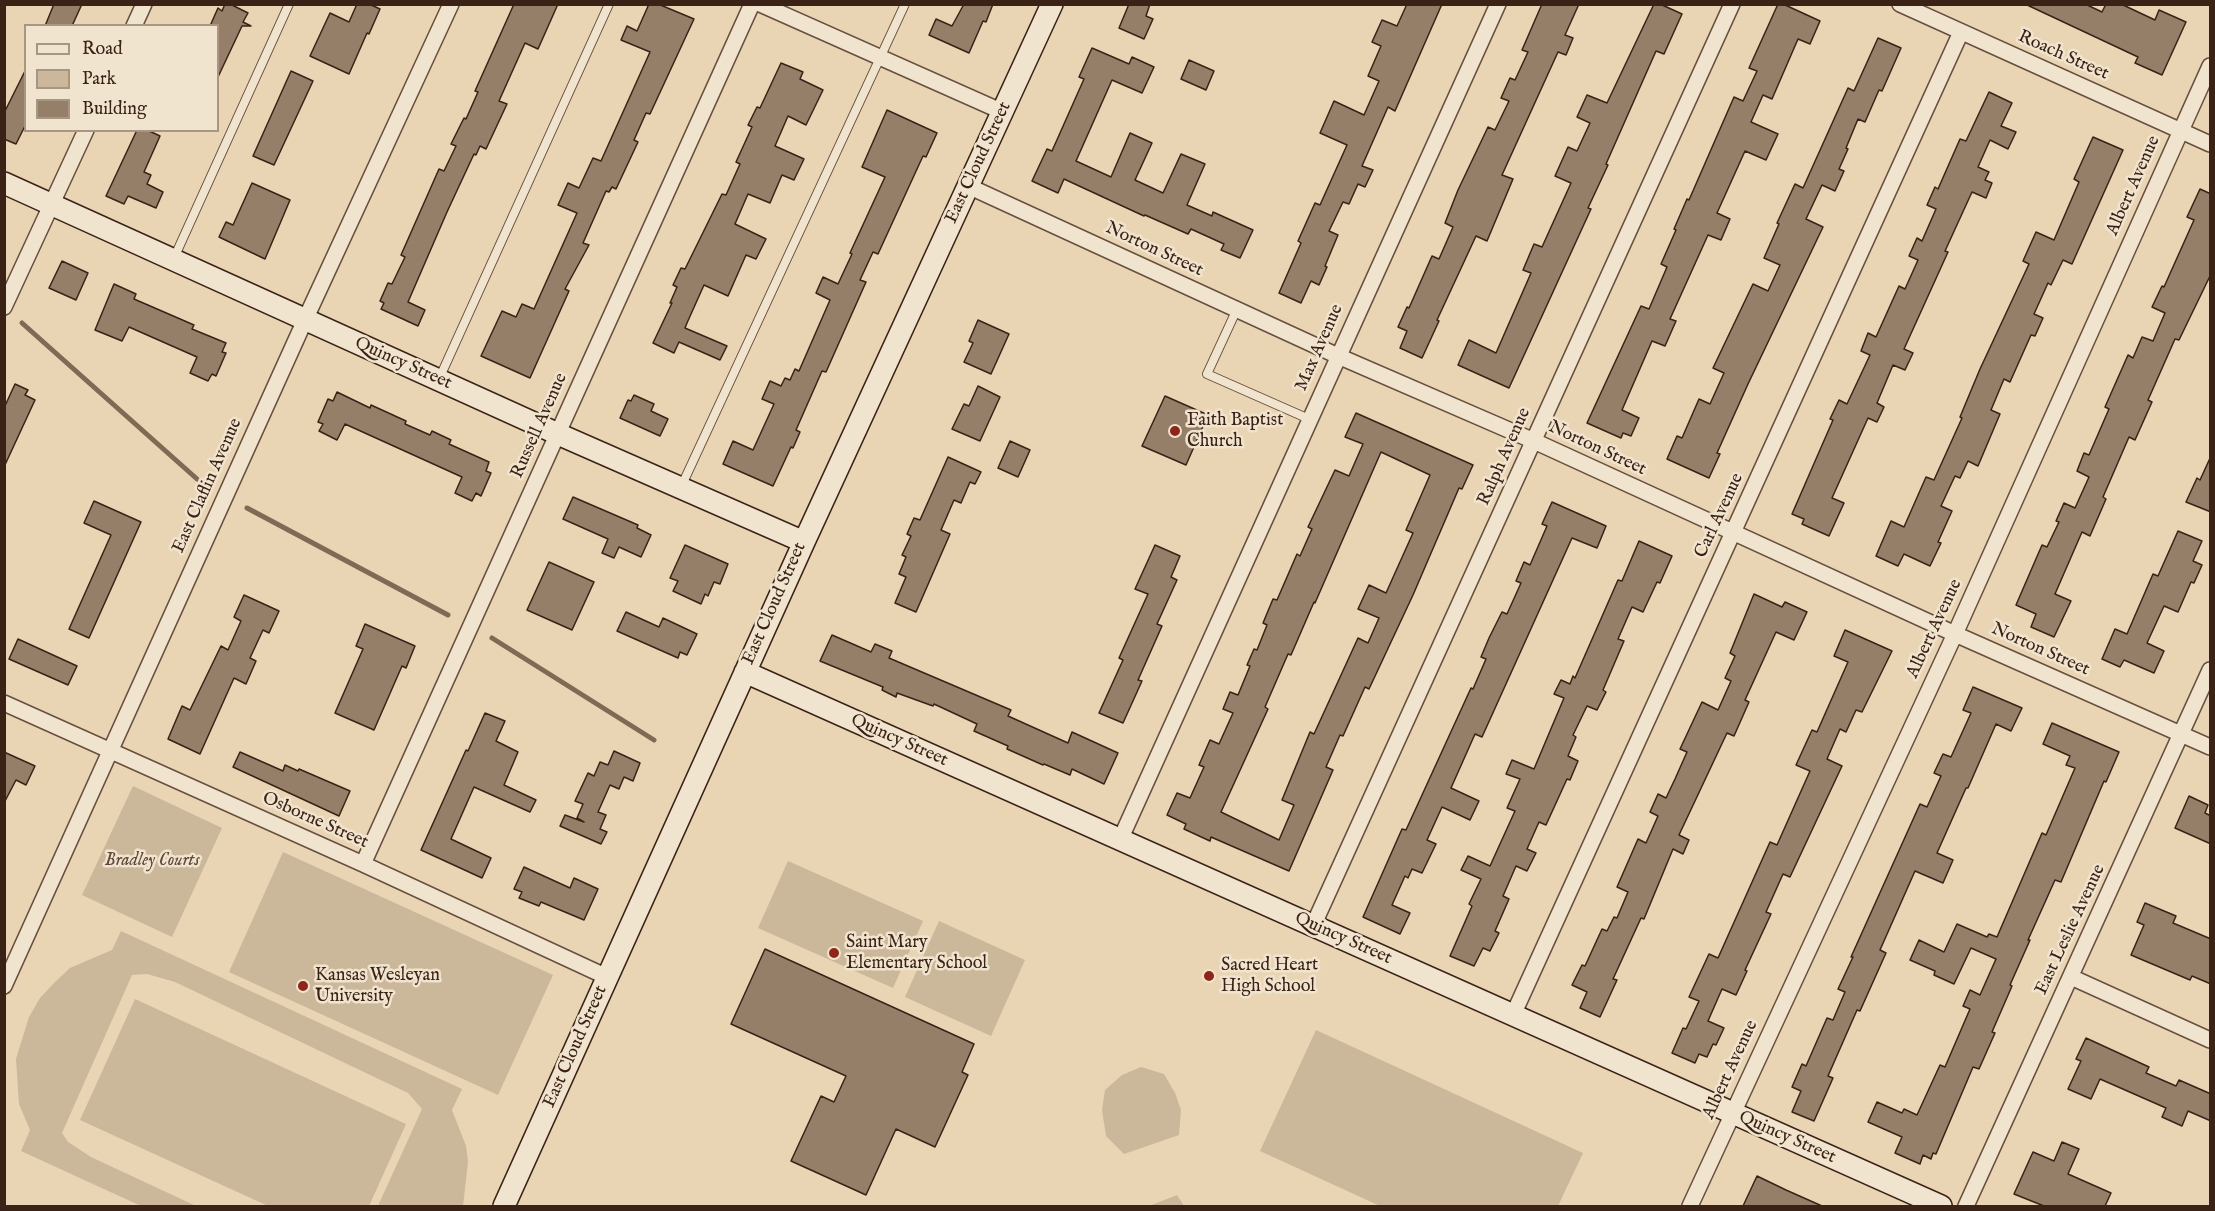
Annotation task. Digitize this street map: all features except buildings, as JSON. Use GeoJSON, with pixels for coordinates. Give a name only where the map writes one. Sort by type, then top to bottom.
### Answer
{"type":"FeatureCollection","features":[{"type":"Feature","properties":{"kind":"street"},"geometry":{"type":"LineString","coordinates":[[135,24],[144,4]]}},
{"type":"Feature","properties":{"kind":"street","name":"East Claflin Avenue"},"geometry":{"type":"LineString","coordinates":[[4,986],[305,320],[451,4]]}},
{"type":"Feature","properties":{"kind":"street","name":"Russell Avenue"},"geometry":{"type":"LineString","coordinates":[[363,864],[752,4]]}},
{"type":"Feature","properties":{"kind":"street"},"geometry":{"type":"LineString","coordinates":[[760,4],[1002,112]]}},
{"type":"Feature","properties":{"kind":"street","name":"East Cloud Street"},"geometry":{"type":"LineString","coordinates":[[504,1206],[804,542],[1052,4]]}},
{"type":"Feature","properties":{"kind":"street","name":"Max Avenue"},"geometry":{"type":"LineString","coordinates":[[1120,840],[1498,4]]}},
{"type":"Feature","properties":{"kind":"street","name":"Ralph Avenue"},"geometry":{"type":"LineString","coordinates":[[1314,926],[1732,4]]}},
{"type":"Feature","properties":{"kind":"street","name":"Roach Street"},"geometry":{"type":"LineString","coordinates":[[1900,4],[2211,144]]}},
{"type":"Feature","properties":{"kind":"street","name":"Carl Avenue"},"geometry":{"type":"LineString","coordinates":[[1513,1015],[1961,32]]}},
{"type":"Feature","properties":{"kind":"street","name":"Albert Avenue"},"geometry":{"type":"LineString","coordinates":[[1690,1206],[1955,634],[2211,66]]}},
{"type":"Feature","properties":{"kind":"street"},"geometry":{"type":"LineString","coordinates":[[4,308],[85,132]]}},
{"type":"Feature","properties":{"kind":"street","name":"Quincy Street"},"geometry":{"type":"LineString","coordinates":[[4,183],[558,434],[804,542]]}},
{"type":"Feature","properties":{"kind":"street","name":"Norton Street"},"geometry":{"type":"LineString","coordinates":[[968,186],[1338,356],[1534,441],[1955,634],[2211,747]]}},
{"type":"Feature","properties":{"kind":"street","name":"East Leslie Avenue"},"geometry":{"type":"LineString","coordinates":[[1966,1206],[2211,670]]}},
{"type":"Feature","properties":{"kind":"street","name":"Quincy Street"},"geometry":{"type":"LineString","coordinates":[[745,672],[1941,1206]]}},
{"type":"Feature","properties":{"kind":"street","name":"Osborne Street"},"geometry":{"type":"LineString","coordinates":[[4,703],[363,864],[607,977]]}},
{"type":"Feature","properties":{"kind":"street"},"geometry":{"type":"LineString","coordinates":[[2071,977],[2211,1040]]}},
{"type":"Feature","properties":{"kind":"lane"},"geometry":{"type":"LineString","coordinates":[[173,259],[289,4]]}},
{"type":"Feature","properties":{"kind":"lane"},"geometry":{"type":"LineString","coordinates":[[439,380],[609,4]]}},
{"type":"Feature","properties":{"kind":"lane"},"geometry":{"type":"LineString","coordinates":[[680,488],[905,4]]}},
{"type":"Feature","properties":{"kind":"lane"},"geometry":{"type":"LineString","coordinates":[[1237,309],[1207,374],[1309,419]]}},
{"type":"Feature","properties":{"kind":"green space","name":"Bradley Courts"},"geometry":{"type":"Polygon","coordinates":[[[133,786],[222,828],[172,937],[82,895],[133,786]]]}},
{"type":"Feature","properties":{"kind":"green space"},"geometry":{"type":"Polygon","coordinates":[[[283,852],[553,975],[498,1095],[229,972],[283,852]]]}},
{"type":"Feature","properties":{"kind":"green space"},"geometry":{"type":"Polygon","coordinates":[[[788,861],[923,921],[893,988],[758,928],[788,861]]]}},
{"type":"Feature","properties":{"kind":"green space"},"geometry":{"type":"Polygon","coordinates":[[[939,921],[1025,960],[991,1036],[905,997],[939,921]]]}},
{"type":"Feature","properties":{"kind":"green space"},"geometry":{"type":"Polygon","coordinates":[[[121,931],[462,1089],[452,1110],[466,1146],[468,1162],[463,1206],[378,1206],[422,1109],[408,1093],[175,982],[147,974],[132,975],[62,1133],[68,1142],[91,1157],[196,1206],[141,1206],[21,1151],[30,1130],[19,1104],[16,1059],[29,1017],[40,998],[55,982],[70,968],[112,950],[121,931]]]}},
{"type":"Feature","properties":{"kind":"green space"},"geometry":{"type":"Polygon","coordinates":[[[135,999],[406,1124],[369,1206],[268,1206],[80,1120],[135,999]]]}},
{"type":"Feature","properties":{"kind":"green space"},"geometry":{"type":"Polygon","coordinates":[[[1316,1030],[1583,1153],[1558,1206],[1380,1206],[1260,1151],[1316,1030]]]}},
{"type":"Feature","properties":{"kind":"green space"},"geometry":{"type":"Polygon","coordinates":[[[1141,1067],[1164,1074],[1175,1093],[1181,1110],[1179,1135],[1124,1154],[1106,1136],[1102,1110],[1105,1090],[1122,1075],[1141,1067]]]}},
{"type":"Feature","properties":{"kind":"green space"},"geometry":{"type":"Polygon","coordinates":[[[1177,1195],[1184,1206],[1149,1206],[1177,1195]]]}},
{"type":"Feature","properties":{"kind":"waterway"},"geometry":{"type":"LineString","coordinates":[[22,323],[197,479]]}},
{"type":"Feature","properties":{"kind":"waterway"},"geometry":{"type":"LineString","coordinates":[[247,508],[448,615]]}},
{"type":"Feature","properties":{"kind":"waterway"},"geometry":{"type":"LineString","coordinates":[[492,638],[654,740]]}},
{"type":"Feature","properties":{"kind":"place","name":"Faith Baptist Church"},"geometry":{"type":"Point","coordinates":[1175,431]}},
{"type":"Feature","properties":{"kind":"place","name":"Saint Mary Elementary School"},"geometry":{"type":"Point","coordinates":[834,953]}},
{"type":"Feature","properties":{"kind":"place","name":"Sacred Heart High School"},"geometry":{"type":"Point","coordinates":[1209,976]}},
{"type":"Feature","properties":{"kind":"place","name":"Kansas Wesleyan University"},"geometry":{"type":"Point","coordinates":[303,986]}}]}
